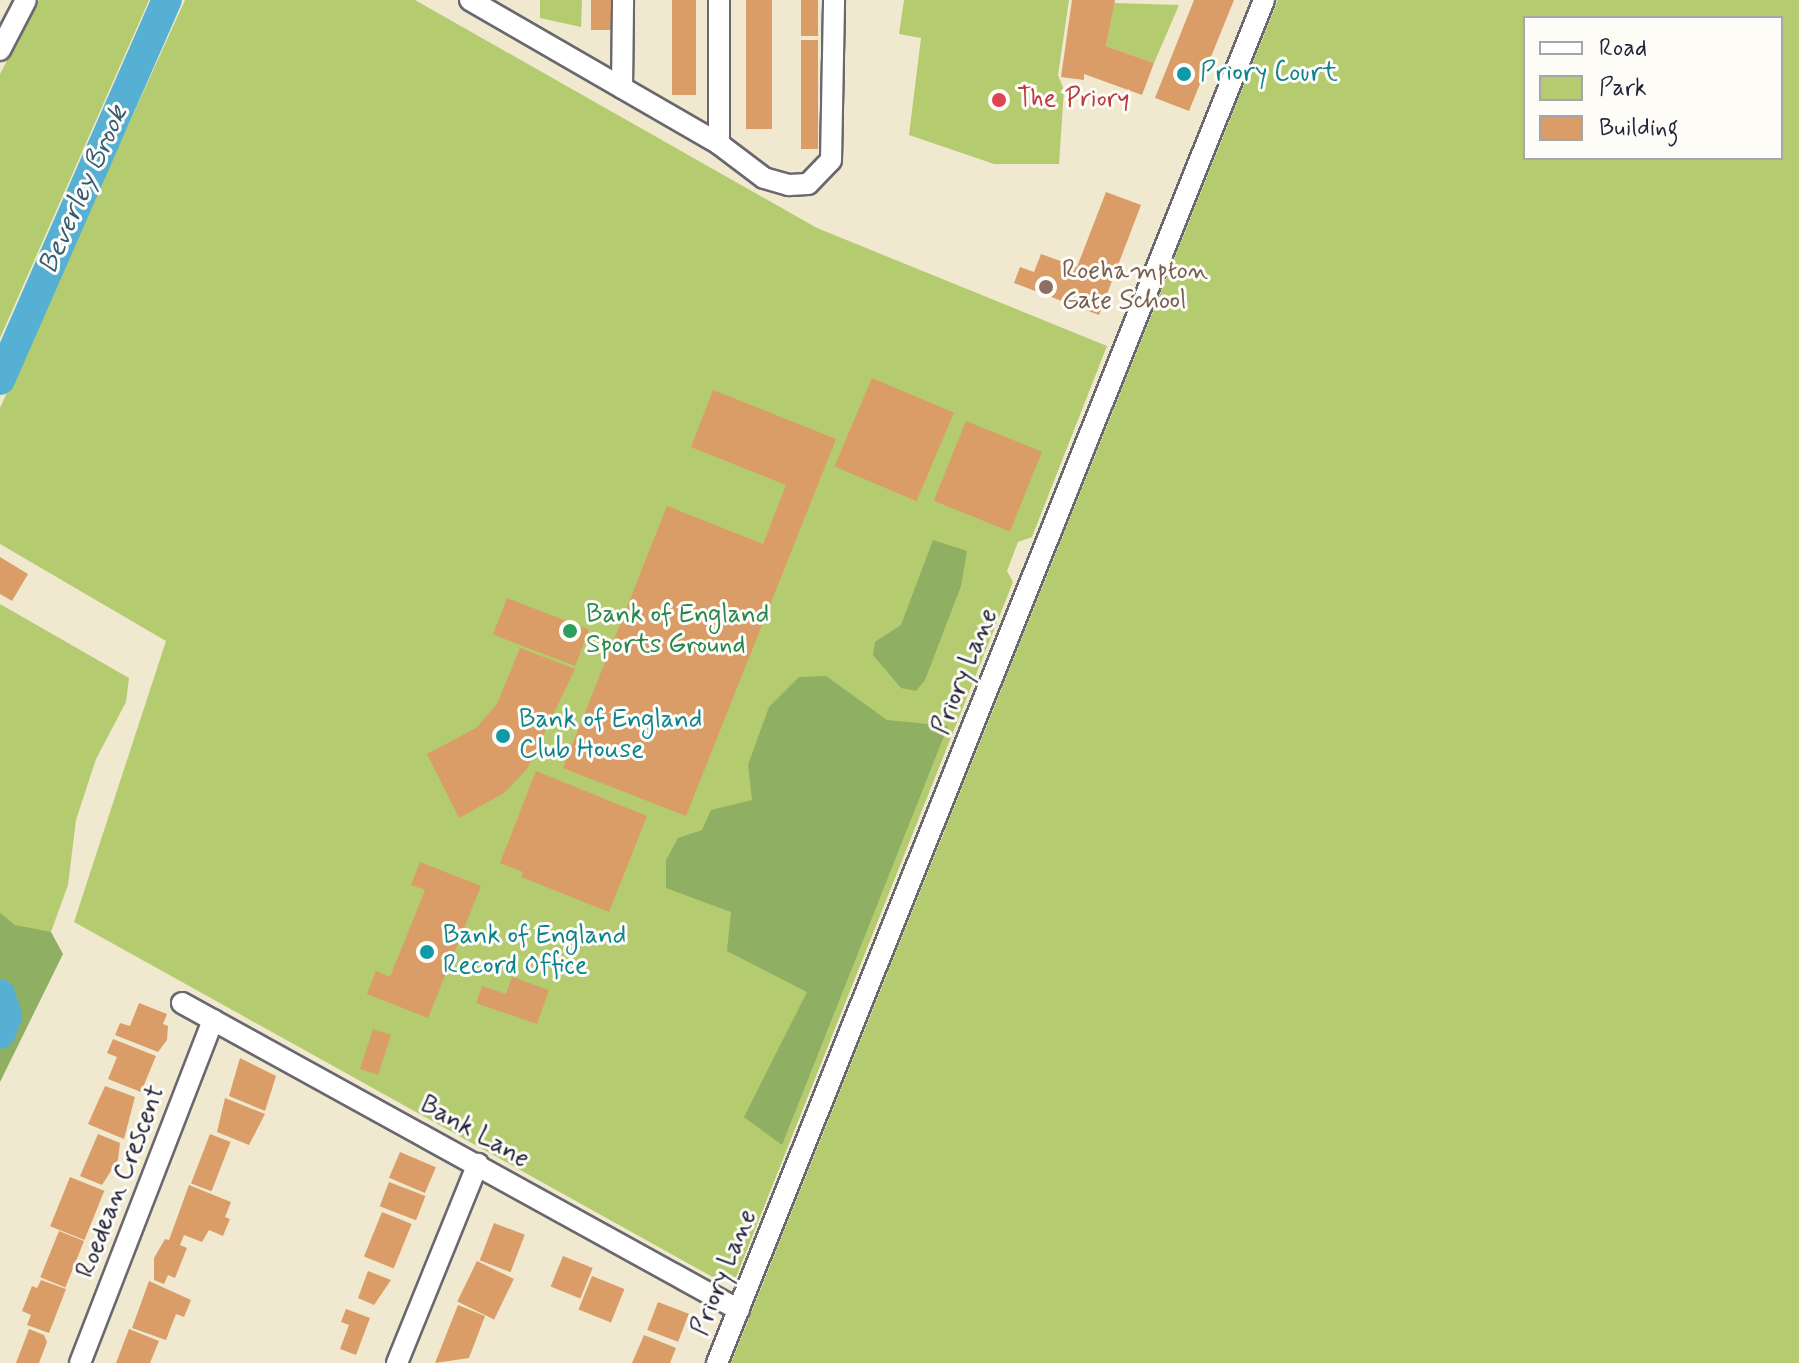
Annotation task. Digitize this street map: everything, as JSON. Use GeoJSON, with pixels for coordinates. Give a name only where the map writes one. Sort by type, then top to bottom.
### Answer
{"type":"FeatureCollection","features":[{"type":"Feature","properties":{"kind":"street"},"geometry":{"type":"LineString","coordinates":[[0,50],[26,0]]}},
{"type":"Feature","properties":{"kind":"street"},"geometry":{"type":"LineString","coordinates":[[470,0],[719,144],[764,178],[789,185],[808,184],[822,175],[831,160],[834,137],[834,0]]}},
{"type":"Feature","properties":{"kind":"street"},"geometry":{"type":"LineString","coordinates":[[622,88],[623,0]]}},
{"type":"Feature","properties":{"kind":"street"},"geometry":{"type":"LineString","coordinates":[[719,0],[719,144]]}},
{"type":"Feature","properties":{"kind":"street","name":"Priory Lane"},"geometry":{"type":"LineString","coordinates":[[717,1363],[1264,0]]}},
{"type":"Feature","properties":{"kind":"street","name":"Bank Lane"},"geometry":{"type":"LineString","coordinates":[[182,1003],[739,1310]]}},
{"type":"Feature","properties":{"kind":"street","name":"Roedean Crescent"},"geometry":{"type":"LineString","coordinates":[[80,1363],[213,1020]]}},
{"type":"Feature","properties":{"kind":"street"},"geometry":{"type":"LineString","coordinates":[[397,1363],[478,1164]]}},
{"type":"Feature","properties":{"kind":"green space"},"geometry":{"type":"Polygon","coordinates":[[[39,0],[149,0],[0,338],[0,74],[39,0]]]}},
{"type":"Feature","properties":{"kind":"green space","name":"Bank of England Sports Ground"},"geometry":{"type":"Polygon","coordinates":[[[185,0],[415,0],[817,228],[1107,346],[1032,537],[1018,542],[1007,571],[1013,582],[736,1277],[718,1280],[74,922],[166,641],[0,544],[0,408],[185,0]]]}},
{"type":"Feature","properties":{"kind":"green space"},"geometry":{"type":"Polygon","coordinates":[[[540,0],[582,0],[581,27],[540,18],[540,0]]]}},
{"type":"Feature","properties":{"kind":"green space"},"geometry":{"type":"Polygon","coordinates":[[[904,0],[1069,0],[1058,75],[1064,90],[1059,164],[994,164],[909,135],[921,38],[899,34],[904,0]]]}},
{"type":"Feature","properties":{"kind":"green space"},"geometry":{"type":"Polygon","coordinates":[[[1278,0],[1799,0],[1799,1363],[731,1363],[1278,0]]]}},
{"type":"Feature","properties":{"kind":"green space"},"geometry":{"type":"Polygon","coordinates":[[[1114,3],[1179,5],[1154,63],[1106,46],[1114,3]]]}},
{"type":"Feature","properties":{"kind":"green space"},"geometry":{"type":"Polygon","coordinates":[[[933,540],[967,551],[961,586],[925,680],[916,691],[901,688],[873,655],[875,642],[901,625],[933,540]]]}},
{"type":"Feature","properties":{"kind":"green space"},"geometry":{"type":"Polygon","coordinates":[[[0,604],[129,678],[126,702],[96,759],[76,820],[68,885],[43,954],[0,987],[0,604]]]}},
{"type":"Feature","properties":{"kind":"green space"},"geometry":{"type":"Polygon","coordinates":[[[826,676],[887,720],[948,726],[782,1145],[744,1117],[807,992],[727,951],[731,912],[666,888],[666,860],[678,838],[702,830],[711,810],[752,800],[748,765],[769,707],[799,677],[826,676]]]}},
{"type":"Feature","properties":{"kind":"green space"},"geometry":{"type":"Polygon","coordinates":[[[0,913],[15,925],[51,932],[63,954],[0,1082],[0,913]]]}},
{"type":"Feature","properties":{"kind":"building"},"geometry":{"type":"Polygon","coordinates":[[[591,0],[612,0],[612,30],[591,30],[591,0]]]}},
{"type":"Feature","properties":{"kind":"building"},"geometry":{"type":"Polygon","coordinates":[[[672,0],[696,0],[696,95],[672,95],[672,0]]]}},
{"type":"Feature","properties":{"kind":"building"},"geometry":{"type":"Polygon","coordinates":[[[746,0],[772,0],[772,129],[746,129],[746,0]]]}},
{"type":"Feature","properties":{"kind":"building"},"geometry":{"type":"Polygon","coordinates":[[[801,0],[818,0],[818,36],[801,36],[801,0]]]}},
{"type":"Feature","properties":{"kind":"building"},"geometry":{"type":"Polygon","coordinates":[[[1072,0],[1115,0],[1106,46],[1154,63],[1142,95],[1084,74],[1084,80],[1061,77],[1072,0]]]}},
{"type":"Feature","properties":{"kind":"building","name":"Priory Court"},"geometry":{"type":"Polygon","coordinates":[[[1194,0],[1234,0],[1189,111],[1155,98],[1194,0]]]}},
{"type":"Feature","properties":{"kind":"building"},"geometry":{"type":"Polygon","coordinates":[[[801,40],[818,40],[818,149],[801,149],[801,40]]]}},
{"type":"Feature","properties":{"kind":"building"},"geometry":{"type":"Polygon","coordinates":[[[1106,192],[1141,205],[1099,315],[1014,283],[1020,267],[1034,272],[1041,254],[1077,267],[1106,192]]]}},
{"type":"Feature","properties":{"kind":"building"},"geometry":{"type":"Polygon","coordinates":[[[872,378],[954,413],[916,501],[834,466],[872,378]]]}},
{"type":"Feature","properties":{"kind":"building"},"geometry":{"type":"Polygon","coordinates":[[[713,390],[836,439],[686,816],[563,768],[667,506],[763,544],[786,485],[691,447],[713,390]]]}},
{"type":"Feature","properties":{"kind":"building"},"geometry":{"type":"Polygon","coordinates":[[[966,421],[1042,452],[1010,531],[934,501],[966,421]]]}},
{"type":"Feature","properties":{"kind":"building"},"geometry":{"type":"Polygon","coordinates":[[[0,557],[28,574],[12,601],[0,594],[0,557]]]}},
{"type":"Feature","properties":{"kind":"building"},"geometry":{"type":"Polygon","coordinates":[[[507,598],[589,630],[575,666],[493,634],[507,598]]]}},
{"type":"Feature","properties":{"kind":"building","name":"Bank of England Club House"},"geometry":{"type":"Polygon","coordinates":[[[520,648],[575,669],[527,769],[504,793],[459,818],[427,754],[476,728],[497,704],[520,648]]]}},
{"type":"Feature","properties":{"kind":"building"},"geometry":{"type":"Polygon","coordinates":[[[536,771],[647,816],[609,912],[521,877],[523,872],[500,863],[536,771]]]}},
{"type":"Feature","properties":{"kind":"building","name":"Bank of England Record Office"},"geometry":{"type":"Polygon","coordinates":[[[420,862],[481,886],[428,1018],[367,994],[376,971],[390,977],[425,890],[411,885],[420,862]]]}},
{"type":"Feature","properties":{"kind":"building"},"geometry":{"type":"Polygon","coordinates":[[[512,977],[549,990],[537,1024],[476,1003],[482,986],[506,994],[512,977]]]}},
{"type":"Feature","properties":{"kind":"building"},"geometry":{"type":"Polygon","coordinates":[[[139,1003],[167,1014],[163,1024],[168,1026],[167,1040],[158,1052],[115,1035],[120,1023],[130,1026],[139,1003]]]}},
{"type":"Feature","properties":{"kind":"building"},"geometry":{"type":"Polygon","coordinates":[[[373,1029],[391,1035],[378,1075],[360,1069],[373,1029]]]}},
{"type":"Feature","properties":{"kind":"building"},"geometry":{"type":"Polygon","coordinates":[[[113,1039],[156,1056],[141,1092],[108,1079],[117,1057],[107,1053],[113,1039]]]}},
{"type":"Feature","properties":{"kind":"building"},"geometry":{"type":"Polygon","coordinates":[[[240,1058],[276,1076],[265,1111],[229,1096],[240,1058]]]}},
{"type":"Feature","properties":{"kind":"building"},"geometry":{"type":"Polygon","coordinates":[[[105,1086],[135,1097],[124,1139],[88,1124],[105,1086]]]}},
{"type":"Feature","properties":{"kind":"building"},"geometry":{"type":"Polygon","coordinates":[[[225,1098],[265,1114],[249,1145],[217,1132],[225,1098]]]}},
{"type":"Feature","properties":{"kind":"building"},"geometry":{"type":"Polygon","coordinates":[[[98,1134],[120,1143],[118,1160],[102,1185],[80,1176],[98,1134]]]}},
{"type":"Feature","properties":{"kind":"building"},"geometry":{"type":"Polygon","coordinates":[[[210,1134],[231,1142],[212,1191],[191,1183],[210,1134]]]}},
{"type":"Feature","properties":{"kind":"building"},"geometry":{"type":"Polygon","coordinates":[[[400,1152],[436,1167],[425,1193],[389,1178],[400,1152]]]}},
{"type":"Feature","properties":{"kind":"building"},"geometry":{"type":"Polygon","coordinates":[[[70,1177],[104,1191],[84,1240],[50,1226],[70,1177]]]}},
{"type":"Feature","properties":{"kind":"building"},"geometry":{"type":"Polygon","coordinates":[[[389,1182],[425,1196],[416,1220],[380,1206],[389,1182]]]}},
{"type":"Feature","properties":{"kind":"building"},"geometry":{"type":"Polygon","coordinates":[[[189,1185],[231,1202],[225,1217],[230,1219],[223,1236],[209,1230],[202,1242],[184,1235],[180,1245],[187,1248],[175,1278],[168,1275],[164,1284],[154,1280],[154,1258],[165,1239],[169,1240],[189,1185]]]}},
{"type":"Feature","properties":{"kind":"building"},"geometry":{"type":"Polygon","coordinates":[[[382,1212],[412,1224],[394,1268],[364,1257],[382,1212]]]}},
{"type":"Feature","properties":{"kind":"building"},"geometry":{"type":"Polygon","coordinates":[[[494,1223],[525,1235],[510,1272],[480,1260],[494,1223]]]}},
{"type":"Feature","properties":{"kind":"building"},"geometry":{"type":"Polygon","coordinates":[[[59,1231],[84,1241],[65,1287],[40,1277],[59,1231]]]}},
{"type":"Feature","properties":{"kind":"building"},"geometry":{"type":"Polygon","coordinates":[[[563,1256],[593,1268],[580,1299],[551,1287],[563,1256]]]}},
{"type":"Feature","properties":{"kind":"building"},"geometry":{"type":"Polygon","coordinates":[[[477,1261],[514,1279],[494,1319],[457,1301],[477,1261]]]}},
{"type":"Feature","properties":{"kind":"building"},"geometry":{"type":"Polygon","coordinates":[[[368,1271],[391,1280],[374,1305],[358,1298],[368,1271]]]}},
{"type":"Feature","properties":{"kind":"building"},"geometry":{"type":"Polygon","coordinates":[[[592,1276],[624,1289],[611,1322],[579,1309],[592,1276]]]}},
{"type":"Feature","properties":{"kind":"building"},"geometry":{"type":"Polygon","coordinates":[[[41,1280],[66,1289],[49,1333],[27,1325],[31,1315],[22,1311],[32,1286],[37,1288],[41,1280]]]}},
{"type":"Feature","properties":{"kind":"building"},"geometry":{"type":"Polygon","coordinates":[[[149,1281],[191,1300],[184,1317],[176,1314],[166,1340],[132,1328],[149,1281]]]}},
{"type":"Feature","properties":{"kind":"building"},"geometry":{"type":"Polygon","coordinates":[[[658,1302],[689,1314],[678,1342],[647,1330],[658,1302]]]}},
{"type":"Feature","properties":{"kind":"building"},"geometry":{"type":"Polygon","coordinates":[[[458,1305],[485,1316],[469,1358],[435,1363],[458,1305]]]}},
{"type":"Feature","properties":{"kind":"building"},"geometry":{"type":"Polygon","coordinates":[[[346,1309],[370,1318],[356,1355],[340,1349],[349,1325],[341,1322],[346,1309]]]}},
{"type":"Feature","properties":{"kind":"building"},"geometry":{"type":"Polygon","coordinates":[[[29,1329],[44,1335],[47,1342],[39,1363],[16,1363],[29,1329]]]}},
{"type":"Feature","properties":{"kind":"building"},"geometry":{"type":"Polygon","coordinates":[[[129,1329],[159,1341],[150,1363],[116,1363],[129,1329]]]}},
{"type":"Feature","properties":{"kind":"building"},"geometry":{"type":"Polygon","coordinates":[[[644,1335],[676,1348],[670,1363],[632,1363],[644,1335]]]}},
{"type":"Feature","properties":{"kind":"waterway","name":"Beverley Brook"},"geometry":{"type":"LineString","coordinates":[[0,380],[167,0]]}},
{"type":"Feature","properties":{"kind":"waterway","name":"Beverley Brook"},"geometry":{"type":"LineString","coordinates":[[0,994],[7,1016],[0,1034]]}},
{"type":"Feature","properties":{"kind":"place","name":"Priory Court"},"geometry":{"type":"Point","coordinates":[1184,74]}},
{"type":"Feature","properties":{"kind":"place","name":"The Priory"},"geometry":{"type":"Point","coordinates":[999,100]}},
{"type":"Feature","properties":{"kind":"place","name":"Roehampton Gate School"},"geometry":{"type":"Point","coordinates":[1046,287]}},
{"type":"Feature","properties":{"kind":"place","name":"Bank of England Sports Ground"},"geometry":{"type":"Point","coordinates":[570,631]}},
{"type":"Feature","properties":{"kind":"place","name":"Bank of England Club House"},"geometry":{"type":"Point","coordinates":[503,736]}},
{"type":"Feature","properties":{"kind":"place","name":"Bank of England Record Office"},"geometry":{"type":"Point","coordinates":[427,952]}}]}
